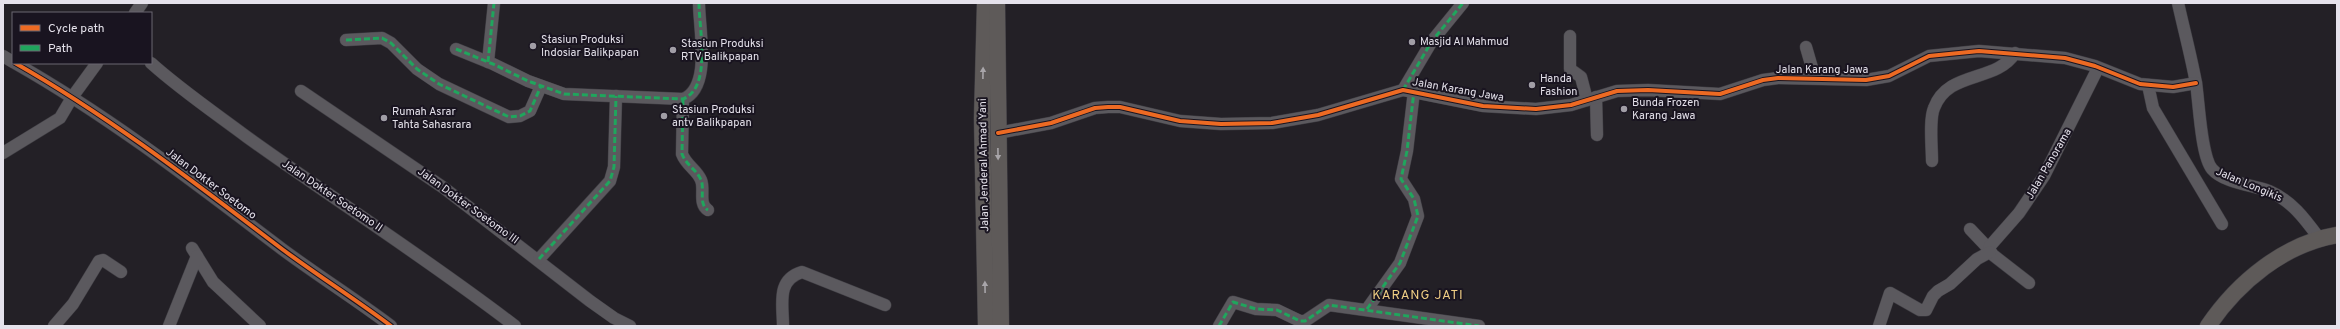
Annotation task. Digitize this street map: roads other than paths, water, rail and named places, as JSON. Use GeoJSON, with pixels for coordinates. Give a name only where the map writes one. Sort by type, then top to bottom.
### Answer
{"type":"FeatureCollection","features":[{"type":"Feature","properties":{"kind":"main road","name":"Jalan Jenderal Ahmad Yani"},"geometry":{"type":"LineString","coordinates":[[985,3],[982,118],[986,326]]}},
{"type":"Feature","properties":{"kind":"main road","name":"Jalan Jenderal Ahmad Yani"},"geometry":{"type":"LineString","coordinates":[[997,3],[1001,326]]}},
{"type":"Feature","properties":{"kind":"main road"},"geometry":{"type":"LineString","coordinates":[[2208,326],[2223,305],[2252,277],[2275,260],[2319,238],[2337,235]]}},
{"type":"Feature","properties":{"kind":"street"},"geometry":{"type":"LineString","coordinates":[[136,12],[142,3]]}},
{"type":"Feature","properties":{"kind":"street"},"geometry":{"type":"LineString","coordinates":[[488,62],[494,3]]}},
{"type":"Feature","properties":{"kind":"street"},"geometry":{"type":"LineString","coordinates":[[456,49],[541,86],[564,94],[682,99],[690,96],[697,88],[701,72],[699,3]]}},
{"type":"Feature","properties":{"kind":"street"},"geometry":{"type":"LineString","coordinates":[[1367,308],[1400,263],[1418,216],[1414,199],[1401,179],[1407,151],[1408,90],[1432,41],[1463,3]]}},
{"type":"Feature","properties":{"kind":"street","name":"Jalan Longikis"},"geometry":{"type":"LineString","coordinates":[[2178,3],[2196,83],[2205,148],[2212,169],[2240,183],[2269,191],[2284,199],[2300,213],[2319,238]]}},
{"type":"Feature","properties":{"kind":"street"},"geometry":{"type":"LineString","coordinates":[[1570,36],[1570,69],[1581,78],[1591,98],[1597,135]]}},
{"type":"Feature","properties":{"kind":"street"},"geometry":{"type":"LineString","coordinates":[[346,40],[382,38],[391,43],[417,69],[439,84],[509,117],[520,116],[530,111],[541,86]]}},
{"type":"Feature","properties":{"kind":"street"},"geometry":{"type":"LineString","coordinates":[[1806,47],[1815,78]]}},
{"type":"Feature","properties":{"kind":"street","name":"Jalan Karang Jawa"},"geometry":{"type":"LineString","coordinates":[[998,133],[1051,123],[1095,108],[1108,107],[1120,107],[1180,121],[1221,124],[1272,123],[1318,115],[1408,90],[1483,106],[1511,109],[1553,108],[1618,91],[1648,90],[1720,94],[1763,80],[1815,78],[1866,80],[1889,76],[1929,56],[1940,53],[1979,51],[2065,58],[2098,68],[2128,81],[2148,85],[2173,87],[2196,83]]}},
{"type":"Feature","properties":{"kind":"street"},"geometry":{"type":"LineString","coordinates":[[1932,161],[1933,109],[1939,98],[1954,84],[2004,67],[2016,53]]}},
{"type":"Feature","properties":{"kind":"street","name":"Jalan Dokter Soetomo"},"geometry":{"type":"LineString","coordinates":[[3,56],[12,61]]}},
{"type":"Feature","properties":{"kind":"street","name":"Jalan Dokter Soetomo"},"geometry":{"type":"LineString","coordinates":[[17,64],[72,96],[194,181],[283,249],[391,326]]}},
{"type":"Feature","properties":{"kind":"street"},"geometry":{"type":"LineString","coordinates":[[3,153],[60,118],[72,96],[95,64]]}},
{"type":"Feature","properties":{"kind":"street","name":"Jalan Dokter Soetomo II"},"geometry":{"type":"LineString","coordinates":[[151,64],[182,89],[268,152],[463,286],[515,326]]}},
{"type":"Feature","properties":{"kind":"street","name":"Jalan Panorama"},"geometry":{"type":"LineString","coordinates":[[1879,326],[1890,293],[1920,310],[1926,310],[1933,296],[1938,291],[1950,284],[1978,259],[1990,251],[2020,214],[2044,176],[2098,68]]}},
{"type":"Feature","properties":{"kind":"street"},"geometry":{"type":"LineString","coordinates":[[2148,85],[2153,108],[2222,224]]}},
{"type":"Feature","properties":{"kind":"street","name":"Jalan Dokter Soetomo III"},"geometry":{"type":"LineString","coordinates":[[301,91],[444,188],[539,259],[590,301],[614,318],[630,326]]}},
{"type":"Feature","properties":{"kind":"street"},"geometry":{"type":"LineString","coordinates":[[539,259],[610,181],[614,167],[616,96]]}},
{"type":"Feature","properties":{"kind":"street"},"geometry":{"type":"LineString","coordinates":[[682,99],[682,154],[684,160],[702,180],[703,203],[708,210]]}},
{"type":"Feature","properties":{"kind":"street"},"geometry":{"type":"LineString","coordinates":[[1970,229],[1990,251],[2029,283]]}},
{"type":"Feature","properties":{"kind":"street"},"geometry":{"type":"LineString","coordinates":[[169,326],[194,252],[213,282],[260,326]]}},
{"type":"Feature","properties":{"kind":"street"},"geometry":{"type":"LineString","coordinates":[[54,326],[72,304],[100,261],[103,260],[121,272]]}},
{"type":"Feature","properties":{"kind":"street"},"geometry":{"type":"LineString","coordinates":[[783,326],[783,288],[794,274],[802,272],[885,305]]}},
{"type":"Feature","properties":{"kind":"street"},"geometry":{"type":"LineString","coordinates":[[1219,326],[1233,302],[1256,309],[1277,310],[1300,321],[1305,321],[1329,305],[1367,308],[1479,326]]}},
{"type":"Feature","properties":{"kind":"place","name":"Masjid Al Mahmud"},"geometry":{"type":"Point","coordinates":[1412,42]}},
{"type":"Feature","properties":{"kind":"place","name":"Stasiun Produksi Indosiar Balikpapan"},"geometry":{"type":"Point","coordinates":[533,46]}},
{"type":"Feature","properties":{"kind":"place","name":"Stasiun Produksi RTV Balikpapan"},"geometry":{"type":"Point","coordinates":[673,50]}},
{"type":"Feature","properties":{"kind":"place","name":"Handa Fashion"},"geometry":{"type":"Point","coordinates":[1532,85]}},
{"type":"Feature","properties":{"kind":"place","name":"Bunda Frozen Karang Jawa"},"geometry":{"type":"Point","coordinates":[1624,109]}},
{"type":"Feature","properties":{"kind":"place","name":"Stasiun Produksi antv Balikpapan"},"geometry":{"type":"Point","coordinates":[664,116]}},
{"type":"Feature","properties":{"kind":"place","name":"Rumah Asrar Tahta Sahasrara"},"geometry":{"type":"Point","coordinates":[384,118]}},
{"type":"Feature","properties":{"kind":"district","name":"KARANG JATI"},"geometry":{"type":"Point","coordinates":[1418,296]}}]}
